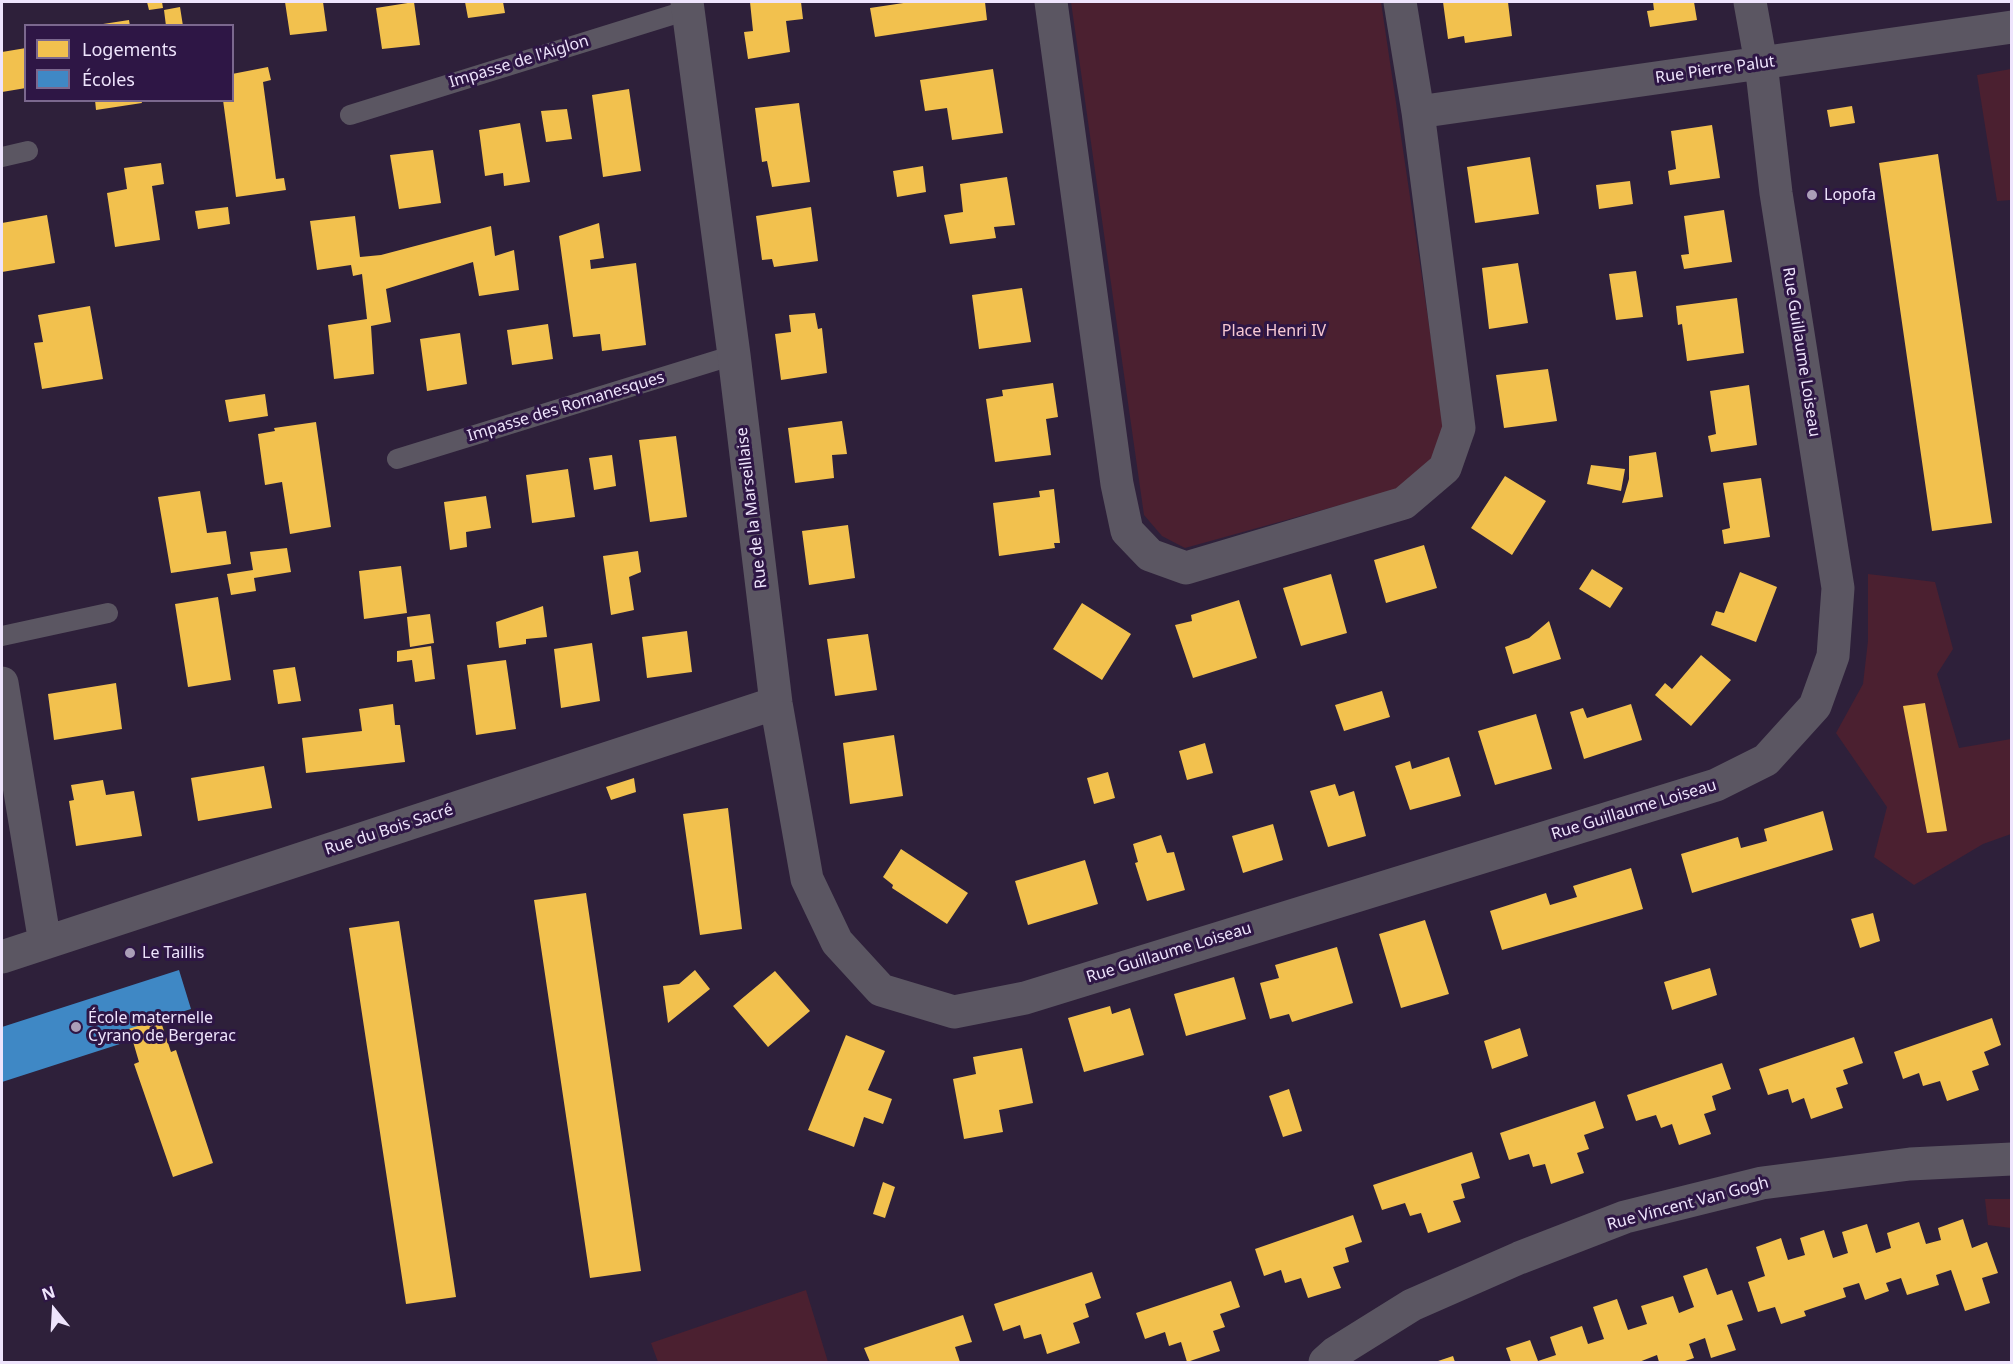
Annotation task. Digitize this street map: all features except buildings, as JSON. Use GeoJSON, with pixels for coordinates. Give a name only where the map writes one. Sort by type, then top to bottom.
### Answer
{"type":"FeatureCollection","features":[{"type":"Feature","properties":{"kind":"street"},"geometry":{"type":"LineString","coordinates":[[1052,2],[1117,484],[1127,531],[1150,555],[1186,568],[1404,503],[1444,468],[1459,428],[1418,112],[1400,2]]}},
{"type":"Feature","properties":{"kind":"street","name":"Rue Guillaume Loiseau"},"geometry":{"type":"LineString","coordinates":[[881,990],[954,1012],[1025,998],[1716,786],[1766,760],[1815,706],[1833,656],[1838,588],[1776,193],[1761,63],[1750,2]]}},
{"type":"Feature","properties":{"kind":"street","name":"Rue de la Marseillaise"},"geometry":{"type":"LineString","coordinates":[[688,6],[776,703],[807,879],[837,942],[881,990]]}},
{"type":"Feature","properties":{"kind":"street","name":"Rue Pierre Palut"},"geometry":{"type":"LineString","coordinates":[[1418,112],[2012,27]]}},
{"type":"Feature","properties":{"kind":"street"},"geometry":{"type":"LineString","coordinates":[[2,683],[45,943]]}},
{"type":"Feature","properties":{"kind":"street","name":"Rue du Bois Sacré"},"geometry":{"type":"LineString","coordinates":[[2,957],[776,703]]}},
{"type":"Feature","properties":{"kind":"street","name":"Rue Vincent Van Gogh"},"geometry":{"type":"LineString","coordinates":[[1325,1362],[1335,1353],[1412,1305],[1519,1258],[1625,1217],[1762,1183],[1910,1164],[2012,1159]]}},
{"type":"Feature","properties":{"kind":"lane","name":"Impasse de l'Aiglon"},"geometry":{"type":"LineString","coordinates":[[350,115],[688,6]]}},
{"type":"Feature","properties":{"kind":"lane"},"geometry":{"type":"LineString","coordinates":[[2,158],[28,151]]}},
{"type":"Feature","properties":{"kind":"lane","name":"Impasse des Romanesques"},"geometry":{"type":"LineString","coordinates":[[398,459],[734,356]]}},
{"type":"Feature","properties":{"kind":"lane"},"geometry":{"type":"LineString","coordinates":[[2,636],[108,614]]}},
{"type":"Feature","properties":{"kind":"green space","name":"Place Henri IV"},"geometry":{"type":"Polygon","coordinates":[[[1071,2],[1381,2],[1445,432],[1438,462],[1409,486],[1185,548],[1162,536],[1144,515],[1071,2]]]}},
{"type":"Feature","properties":{"kind":"green space"},"geometry":{"type":"Polygon","coordinates":[[[2011,69],[2011,200],[1997,201],[1977,75],[2011,69]]]}},
{"type":"Feature","properties":{"kind":"green space"},"geometry":{"type":"Polygon","coordinates":[[[1868,574],[1935,582],[1953,649],[1937,674],[1959,748],[2011,739],[2011,834],[1983,844],[1914,885],[1874,857],[1887,807],[1836,733],[1863,684],[1868,641],[1868,574]]]}},
{"type":"Feature","properties":{"kind":"green space"},"geometry":{"type":"Polygon","coordinates":[[[1985,1199],[2011,1199],[2011,1228],[1988,1225],[1985,1199]]]}},
{"type":"Feature","properties":{"kind":"green space"},"geometry":{"type":"Polygon","coordinates":[[[806,1290],[828,1362],[658,1362],[651,1343],[806,1290]]]}},
{"type":"Feature","properties":{"kind":"place","name":"Lopofa"},"geometry":{"type":"Point","coordinates":[1812,195]}},
{"type":"Feature","properties":{"kind":"place","name":"Le Taillis"},"geometry":{"type":"Point","coordinates":[130,953]}},
{"type":"Feature","properties":{"kind":"place","name":"École maternelle Cyrano de Bergerac"},"geometry":{"type":"Point","coordinates":[76,1027]}}]}
